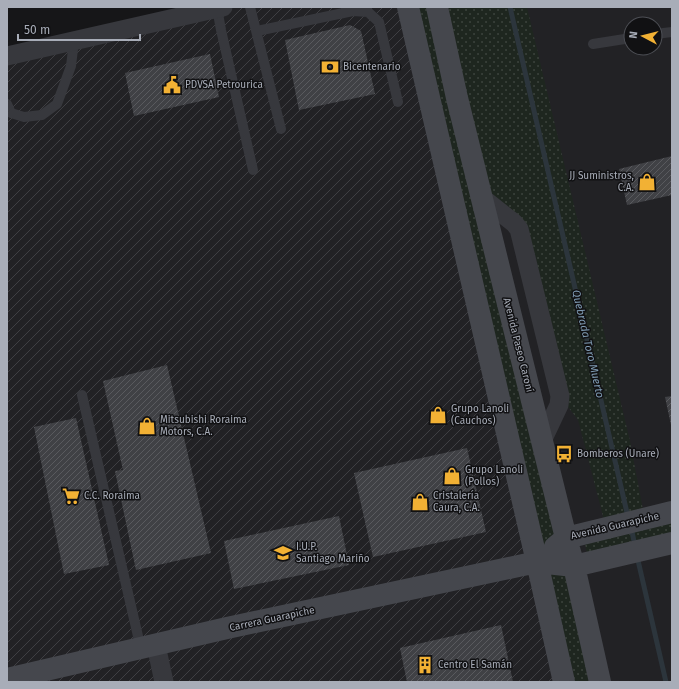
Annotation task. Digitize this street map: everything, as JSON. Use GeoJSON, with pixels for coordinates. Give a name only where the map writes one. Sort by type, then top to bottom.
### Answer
{"type":"FeatureCollection","features":[{"type":"Feature","properties":{"kind":"street"},"geometry":{"type":"LineString","coordinates":[[408,7],[564,682]]}},
{"type":"Feature","properties":{"kind":"street","name":"Avenida Paseo Caroní"},"geometry":{"type":"LineString","coordinates":[[436,7],[456,98],[574,566],[600,682]]}},
{"type":"Feature","properties":{"kind":"street"},"geometry":{"type":"LineString","coordinates":[[7,56],[220,8]]}},
{"type":"Feature","properties":{"kind":"street"},"geometry":{"type":"LineString","coordinates":[[481,197],[514,223],[519,229],[523,245],[560,396],[559,405],[542,441]]}},
{"type":"Feature","properties":{"kind":"street","name":"Avenida Guarapiche"},"geometry":{"type":"LineString","coordinates":[[537,562],[566,538],[672,512]]}},
{"type":"Feature","properties":{"kind":"street"},"geometry":{"type":"LineString","coordinates":[[537,562],[574,566],[663,545]]}},
{"type":"Feature","properties":{"kind":"street","name":"Carrera Guarapiche"},"geometry":{"type":"LineString","coordinates":[[7,680],[227,628],[537,562]]}},
{"type":"Feature","properties":{"kind":"street"},"geometry":{"type":"LineString","coordinates":[[149,647],[164,682]]}},
{"type":"Feature","properties":{"kind":"lane"},"geometry":{"type":"LineString","coordinates":[[250,7],[281,129]]}},
{"type":"Feature","properties":{"kind":"lane"},"geometry":{"type":"LineString","coordinates":[[220,8],[223,38],[253,170]]}},
{"type":"Feature","properties":{"kind":"lane"},"geometry":{"type":"LineString","coordinates":[[257,31],[353,11],[368,12],[379,22],[398,102]]}},
{"type":"Feature","properties":{"kind":"lane"},"geometry":{"type":"LineString","coordinates":[[593,44],[623,39]]}},
{"type":"Feature","properties":{"kind":"lane"},"geometry":{"type":"LineString","coordinates":[[7,104],[11,113],[24,117],[42,115],[57,104],[71,66],[74,40]]}},
{"type":"Feature","properties":{"kind":"lane"},"geometry":{"type":"LineString","coordinates":[[82,395],[149,647]]}},
{"type":"Feature","properties":{"kind":"shaded area"},"geometry":{"type":"Polygon","coordinates":[[[223,7],[408,7],[564,682],[7,682],[7,56],[223,7]]]}},
{"type":"Feature","properties":{"kind":"shaded area"},"geometry":{"type":"Polygon","coordinates":[[[408,7],[527,7],[630,441],[643,510],[604,520],[578,420],[560,396],[519,229],[482,197],[574,566],[600,682],[564,682],[408,7]]]}},
{"type":"Feature","properties":{"kind":"shaded area"},"geometry":{"type":"Polygon","coordinates":[[[437,7],[672,7],[672,682],[600,682],[437,7]]]}},
{"type":"Feature","properties":{"kind":"shaded area"},"geometry":{"type":"Polygon","coordinates":[[[672,523],[672,534],[587,554],[585,544],[672,523]]]}},
{"type":"Feature","properties":{"kind":"building","name":"Bicentenario"},"geometry":{"type":"Polygon","coordinates":[[[350,25],[361,31],[375,94],[299,110],[285,40],[350,25]]]}},
{"type":"Feature","properties":{"kind":"building","name":"PDVSA Petrourica"},"geometry":{"type":"Polygon","coordinates":[[[210,54],[219,97],[134,116],[125,73],[210,54]]]}},
{"type":"Feature","properties":{"kind":"building","name":"JJ Suministros, C.A."},"geometry":{"type":"Polygon","coordinates":[[[672,156],[672,195],[627,205],[619,169],[672,156]]]}},
{"type":"Feature","properties":{"kind":"building","name":"Mitsubishi Roraima Motors, C.A."},"geometry":{"type":"Polygon","coordinates":[[[167,365],[211,553],[136,570],[115,471],[123,470],[103,381],[167,365]]]}},
{"type":"Feature","properties":{"kind":"building"},"geometry":{"type":"Polygon","coordinates":[[[672,396],[672,425],[671,425],[665,397],[672,396]]]}},
{"type":"Feature","properties":{"kind":"building","name":"C.C. Roraima"},"geometry":{"type":"Polygon","coordinates":[[[76,418],[109,565],[64,574],[34,427],[76,418]]]}},
{"type":"Feature","properties":{"kind":"building","name":"Cristalería Caura, C.A."},"geometry":{"type":"Polygon","coordinates":[[[467,448],[486,532],[373,557],[354,473],[467,448]]]}},
{"type":"Feature","properties":{"kind":"building"},"geometry":{"type":"Polygon","coordinates":[[[339,516],[349,565],[234,589],[224,541],[339,516]]]}},
{"type":"Feature","properties":{"kind":"building"},"geometry":{"type":"Polygon","coordinates":[[[501,625],[513,682],[407,682],[400,648],[501,625]]]}},
{"type":"Feature","properties":{"kind":"waterway","name":"Quebrada Toro Muerto"},"geometry":{"type":"LineString","coordinates":[[510,7],[628,517]]}},
{"type":"Feature","properties":{"kind":"waterway","name":"Quebrada Toro Muerto"},"geometry":{"type":"LineString","coordinates":[[631,527],[635,546]]}},
{"type":"Feature","properties":{"kind":"waterway","name":"Quebrada Toro Muerto"},"geometry":{"type":"LineString","coordinates":[[637,556],[666,682]]}},
{"type":"Feature","properties":{"kind":"place","name":"Bicentenario"},"geometry":{"type":"Point","coordinates":[330,67]}},
{"type":"Feature","properties":{"kind":"place","name":"PDVSA Petrourica"},"geometry":{"type":"Point","coordinates":[172,85]}},
{"type":"Feature","properties":{"kind":"place","name":"JJ Suministros, C.A."},"geometry":{"type":"Point","coordinates":[647,182]}},
{"type":"Feature","properties":{"kind":"place","name":"Grupo Lanoli (Cauchos)"},"geometry":{"type":"Point","coordinates":[438,415]}},
{"type":"Feature","properties":{"kind":"place","name":"Mitsubishi Roraima Motors, C.A."},"geometry":{"type":"Point","coordinates":[147,426]}},
{"type":"Feature","properties":{"kind":"place","name":"Bomberos (Unare)"},"geometry":{"type":"Point","coordinates":[564,454]}},
{"type":"Feature","properties":{"kind":"place","name":"Grupo Lanoli (Pollos)"},"geometry":{"type":"Point","coordinates":[452,476]}},
{"type":"Feature","properties":{"kind":"place","name":"C.C. Roraima"},"geometry":{"type":"Point","coordinates":[71,496]}},
{"type":"Feature","properties":{"kind":"place","name":"Cristalería Caura, C.A."},"geometry":{"type":"Point","coordinates":[420,502]}},
{"type":"Feature","properties":{"kind":"place","name":"I.U.P. Santiago Mariño"},"geometry":{"type":"Point","coordinates":[283,553]}},
{"type":"Feature","properties":{"kind":"place","name":"Centro El Samán"},"geometry":{"type":"Point","coordinates":[425,665]}}]}
